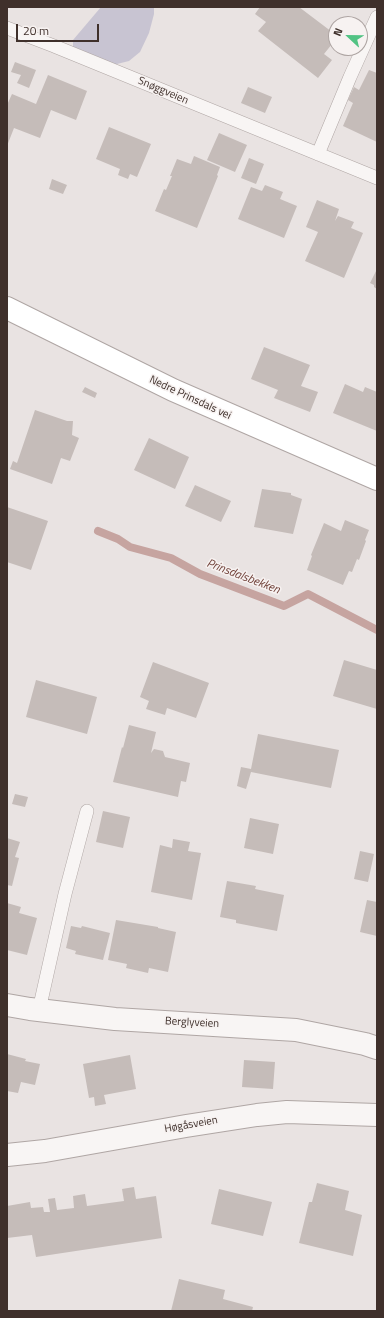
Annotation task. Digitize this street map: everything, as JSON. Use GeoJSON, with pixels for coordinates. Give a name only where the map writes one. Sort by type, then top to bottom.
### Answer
{"type":"FeatureCollection","features":[{"type":"Feature","properties":{"kind":"main road","name":"Nedre Prinsdals vei"},"geometry":{"type":"LineString","coordinates":[[7,308],[173,390],[377,479]]}},
{"type":"Feature","properties":{"kind":"street","name":"Berglyveien"},"geometry":{"type":"LineString","coordinates":[[7,1005],[115,1019],[296,1030],[365,1044],[377,1048]]}},
{"type":"Feature","properties":{"kind":"street","name":"Høgåsveien"},"geometry":{"type":"LineString","coordinates":[[7,1155],[59,1148],[257,1115],[287,1112],[377,1115]]}},
{"type":"Feature","properties":{"kind":"lane"},"geometry":{"type":"LineString","coordinates":[[318,154],[377,17]]}},
{"type":"Feature","properties":{"kind":"lane","name":"Snøggveien"},"geometry":{"type":"LineString","coordinates":[[7,28],[82,57],[377,178]]}},
{"type":"Feature","properties":{"kind":"lane"},"geometry":{"type":"LineString","coordinates":[[39,1010],[65,894],[87,811]]}},
{"type":"Feature","properties":{"kind":"shaded area"},"geometry":{"type":"Polygon","coordinates":[[[101,7],[154,7],[154,14],[149,33],[140,52],[129,61],[113,65],[73,48],[73,40],[101,7]]]}},
{"type":"Feature","properties":{"kind":"building"},"geometry":{"type":"Polygon","coordinates":[[[260,7],[299,7],[328,29],[328,49],[324,54],[332,60],[318,78],[258,31],[266,22],[255,14],[260,7]]]}},
{"type":"Feature","properties":{"kind":"building"},"geometry":{"type":"Polygon","coordinates":[[[15,62],[36,70],[29,88],[17,83],[21,75],[11,72],[15,62]]]}},
{"type":"Feature","properties":{"kind":"building"},"geometry":{"type":"Polygon","coordinates":[[[369,70],[377,73],[377,142],[343,126],[353,103],[348,100],[354,87],[359,90],[369,70]]]}},
{"type":"Feature","properties":{"kind":"building"},"geometry":{"type":"Polygon","coordinates":[[[48,75],[87,91],[76,120],[51,110],[40,138],[14,128],[7,146],[7,105],[12,94],[36,104],[48,75]]]}},
{"type":"Feature","properties":{"kind":"building"},"geometry":{"type":"Polygon","coordinates":[[[248,87],[272,97],[265,113],[241,103],[248,87]]]}},
{"type":"Feature","properties":{"kind":"building"},"geometry":{"type":"Polygon","coordinates":[[[109,127],[151,144],[137,177],[130,174],[128,179],[118,175],[120,169],[96,159],[109,127]]]}},
{"type":"Feature","properties":{"kind":"building"},"geometry":{"type":"Polygon","coordinates":[[[219,133],[247,145],[235,172],[207,160],[219,133]]]}},
{"type":"Feature","properties":{"kind":"building"},"geometry":{"type":"Polygon","coordinates":[[[194,156],[220,167],[218,176],[197,228],[155,211],[164,189],[166,190],[172,176],[170,176],[177,159],[191,164],[194,156]]]}},
{"type":"Feature","properties":{"kind":"building"},"geometry":{"type":"Polygon","coordinates":[[[249,158],[264,164],[256,184],[241,178],[249,158]]]}},
{"type":"Feature","properties":{"kind":"building"},"geometry":{"type":"Polygon","coordinates":[[[52,179],[67,185],[63,194],[49,189],[52,179]]]}},
{"type":"Feature","properties":{"kind":"building"},"geometry":{"type":"Polygon","coordinates":[[[265,185],[283,192],[280,199],[297,206],[284,238],[238,219],[251,187],[262,191],[265,185]]]}},
{"type":"Feature","properties":{"kind":"building"},"geometry":{"type":"Polygon","coordinates":[[[317,200],[339,209],[335,221],[338,216],[354,222],[351,228],[363,233],[344,278],[305,261],[318,232],[306,227],[317,200]]]}},
{"type":"Feature","properties":{"kind":"building"},"geometry":{"type":"Polygon","coordinates":[[[377,269],[377,289],[370,283],[377,269]]]}},
{"type":"Feature","properties":{"kind":"building"},"geometry":{"type":"Polygon","coordinates":[[[264,347],[310,365],[301,386],[318,392],[310,412],[274,398],[278,390],[251,379],[264,347]]]}},
{"type":"Feature","properties":{"kind":"building"},"geometry":{"type":"Polygon","coordinates":[[[345,384],[363,392],[365,387],[377,392],[377,431],[333,413],[345,384]]]}},
{"type":"Feature","properties":{"kind":"building"},"geometry":{"type":"Polygon","coordinates":[[[85,387],[97,393],[95,398],[82,392],[85,387]]]}},
{"type":"Feature","properties":{"kind":"building"},"geometry":{"type":"Polygon","coordinates":[[[35,410],[67,421],[73,421],[72,435],[79,438],[70,461],[61,458],[52,484],[10,469],[13,461],[17,463],[35,410]]]}},
{"type":"Feature","properties":{"kind":"building"},"geometry":{"type":"Polygon","coordinates":[[[149,438],[189,457],[175,489],[134,470],[149,438]]]}},
{"type":"Feature","properties":{"kind":"building"},"geometry":{"type":"Polygon","coordinates":[[[195,485],[231,501],[221,522],[185,506],[195,485]]]}},
{"type":"Feature","properties":{"kind":"building"},"geometry":{"type":"Polygon","coordinates":[[[262,489],[291,493],[291,495],[302,499],[293,534],[254,527],[262,489]]]}},
{"type":"Feature","properties":{"kind":"building"},"geometry":{"type":"Polygon","coordinates":[[[7,507],[48,521],[31,570],[7,562],[7,507]]]}},
{"type":"Feature","properties":{"kind":"building"},"geometry":{"type":"Polygon","coordinates":[[[345,520],[369,530],[359,560],[357,559],[352,572],[349,571],[343,585],[307,570],[312,556],[311,555],[324,523],[341,531],[345,520]]]}},
{"type":"Feature","properties":{"kind":"building"},"geometry":{"type":"Polygon","coordinates":[[[344,660],[377,670],[377,709],[333,696],[344,660]]]}},
{"type":"Feature","properties":{"kind":"building"},"geometry":{"type":"Polygon","coordinates":[[[153,662],[209,683],[196,718],[167,708],[165,715],[146,709],[149,701],[140,697],[153,662]]]}},
{"type":"Feature","properties":{"kind":"building"},"geometry":{"type":"Polygon","coordinates":[[[36,680],[97,697],[87,734],[26,717],[36,680]]]}},
{"type":"Feature","properties":{"kind":"building"},"geometry":{"type":"Polygon","coordinates":[[[129,725],[156,732],[151,753],[154,749],[163,751],[165,757],[190,763],[186,782],[181,781],[178,797],[113,782],[129,725]]]}},
{"type":"Feature","properties":{"kind":"building"},"geometry":{"type":"Polygon","coordinates":[[[258,734],[339,750],[331,788],[251,772],[246,789],[237,786],[241,767],[251,769],[258,734]]]}},
{"type":"Feature","properties":{"kind":"building"},"geometry":{"type":"Polygon","coordinates":[[[15,794],[28,797],[25,807],[12,804],[15,794]]]}},
{"type":"Feature","properties":{"kind":"building"},"geometry":{"type":"Polygon","coordinates":[[[103,811],[130,817],[123,848],[96,842],[103,811]]]}},
{"type":"Feature","properties":{"kind":"building"},"geometry":{"type":"Polygon","coordinates":[[[250,818],[279,824],[273,854],[244,848],[250,818]]]}},
{"type":"Feature","properties":{"kind":"building"},"geometry":{"type":"Polygon","coordinates":[[[7,838],[20,842],[15,857],[19,858],[12,886],[7,885],[7,838]]]}},
{"type":"Feature","properties":{"kind":"building"},"geometry":{"type":"Polygon","coordinates":[[[173,839],[190,842],[188,851],[201,853],[192,900],[151,892],[160,845],[172,848],[173,839]]]}},
{"type":"Feature","properties":{"kind":"building"},"geometry":{"type":"Polygon","coordinates":[[[360,851],[374,854],[368,882],[354,879],[360,851]]]}},
{"type":"Feature","properties":{"kind":"building"},"geometry":{"type":"Polygon","coordinates":[[[227,881],[256,886],[255,889],[284,895],[277,931],[236,923],[236,920],[220,917],[227,881]]]}},
{"type":"Feature","properties":{"kind":"building"},"geometry":{"type":"Polygon","coordinates":[[[367,900],[377,902],[377,936],[360,932],[367,900]]]}},
{"type":"Feature","properties":{"kind":"building"},"geometry":{"type":"Polygon","coordinates":[[[7,903],[21,907],[19,913],[37,918],[27,955],[7,950],[7,903]]]}},
{"type":"Feature","properties":{"kind":"building"},"geometry":{"type":"Polygon","coordinates":[[[116,920],[158,927],[176,932],[168,972],[149,968],[148,973],[126,968],[127,964],[108,960],[116,920]]]}},
{"type":"Feature","properties":{"kind":"building"},"geometry":{"type":"Polygon","coordinates":[[[71,926],[81,928],[82,926],[110,933],[103,960],[75,954],[76,951],[66,948],[71,926]]]}},
{"type":"Feature","properties":{"kind":"building"},"geometry":{"type":"Polygon","coordinates":[[[7,1054],[26,1059],[25,1061],[40,1064],[35,1085],[21,1082],[18,1093],[7,1091],[7,1054]]]}},
{"type":"Feature","properties":{"kind":"building"},"geometry":{"type":"Polygon","coordinates":[[[130,1055],[136,1089],[104,1095],[106,1104],[95,1106],[94,1097],[89,1098],[83,1064],[130,1055]]]}},
{"type":"Feature","properties":{"kind":"building"},"geometry":{"type":"Polygon","coordinates":[[[244,1060],[275,1062],[273,1089],[242,1087],[244,1060]]]}},
{"type":"Feature","properties":{"kind":"building"},"geometry":{"type":"Polygon","coordinates":[[[317,1183],[349,1191],[345,1210],[362,1215],[353,1256],[299,1243],[309,1202],[312,1202],[317,1183]]]}},
{"type":"Feature","properties":{"kind":"building"},"geometry":{"type":"Polygon","coordinates":[[[134,1187],[136,1199],[156,1196],[162,1238],[36,1257],[32,1235],[7,1238],[7,1206],[30,1202],[31,1208],[43,1207],[44,1212],[50,1212],[48,1199],[55,1198],[57,1210],[74,1208],[73,1196],[85,1194],[87,1206],[124,1201],[122,1189],[134,1187]]]}},
{"type":"Feature","properties":{"kind":"building"},"geometry":{"type":"Polygon","coordinates":[[[219,1189],[272,1202],[263,1236],[211,1224],[219,1189]]]}},
{"type":"Feature","properties":{"kind":"building"},"geometry":{"type":"Polygon","coordinates":[[[179,1279],[225,1290],[223,1299],[253,1307],[252,1311],[171,1311],[179,1279]]]}},
{"type":"Feature","properties":{"kind":"waterway","name":"Prinsdalsbekken"},"geometry":{"type":"LineString","coordinates":[[98,531],[118,539],[130,547],[171,558],[200,574],[284,606],[308,594],[377,630]]}}]}
